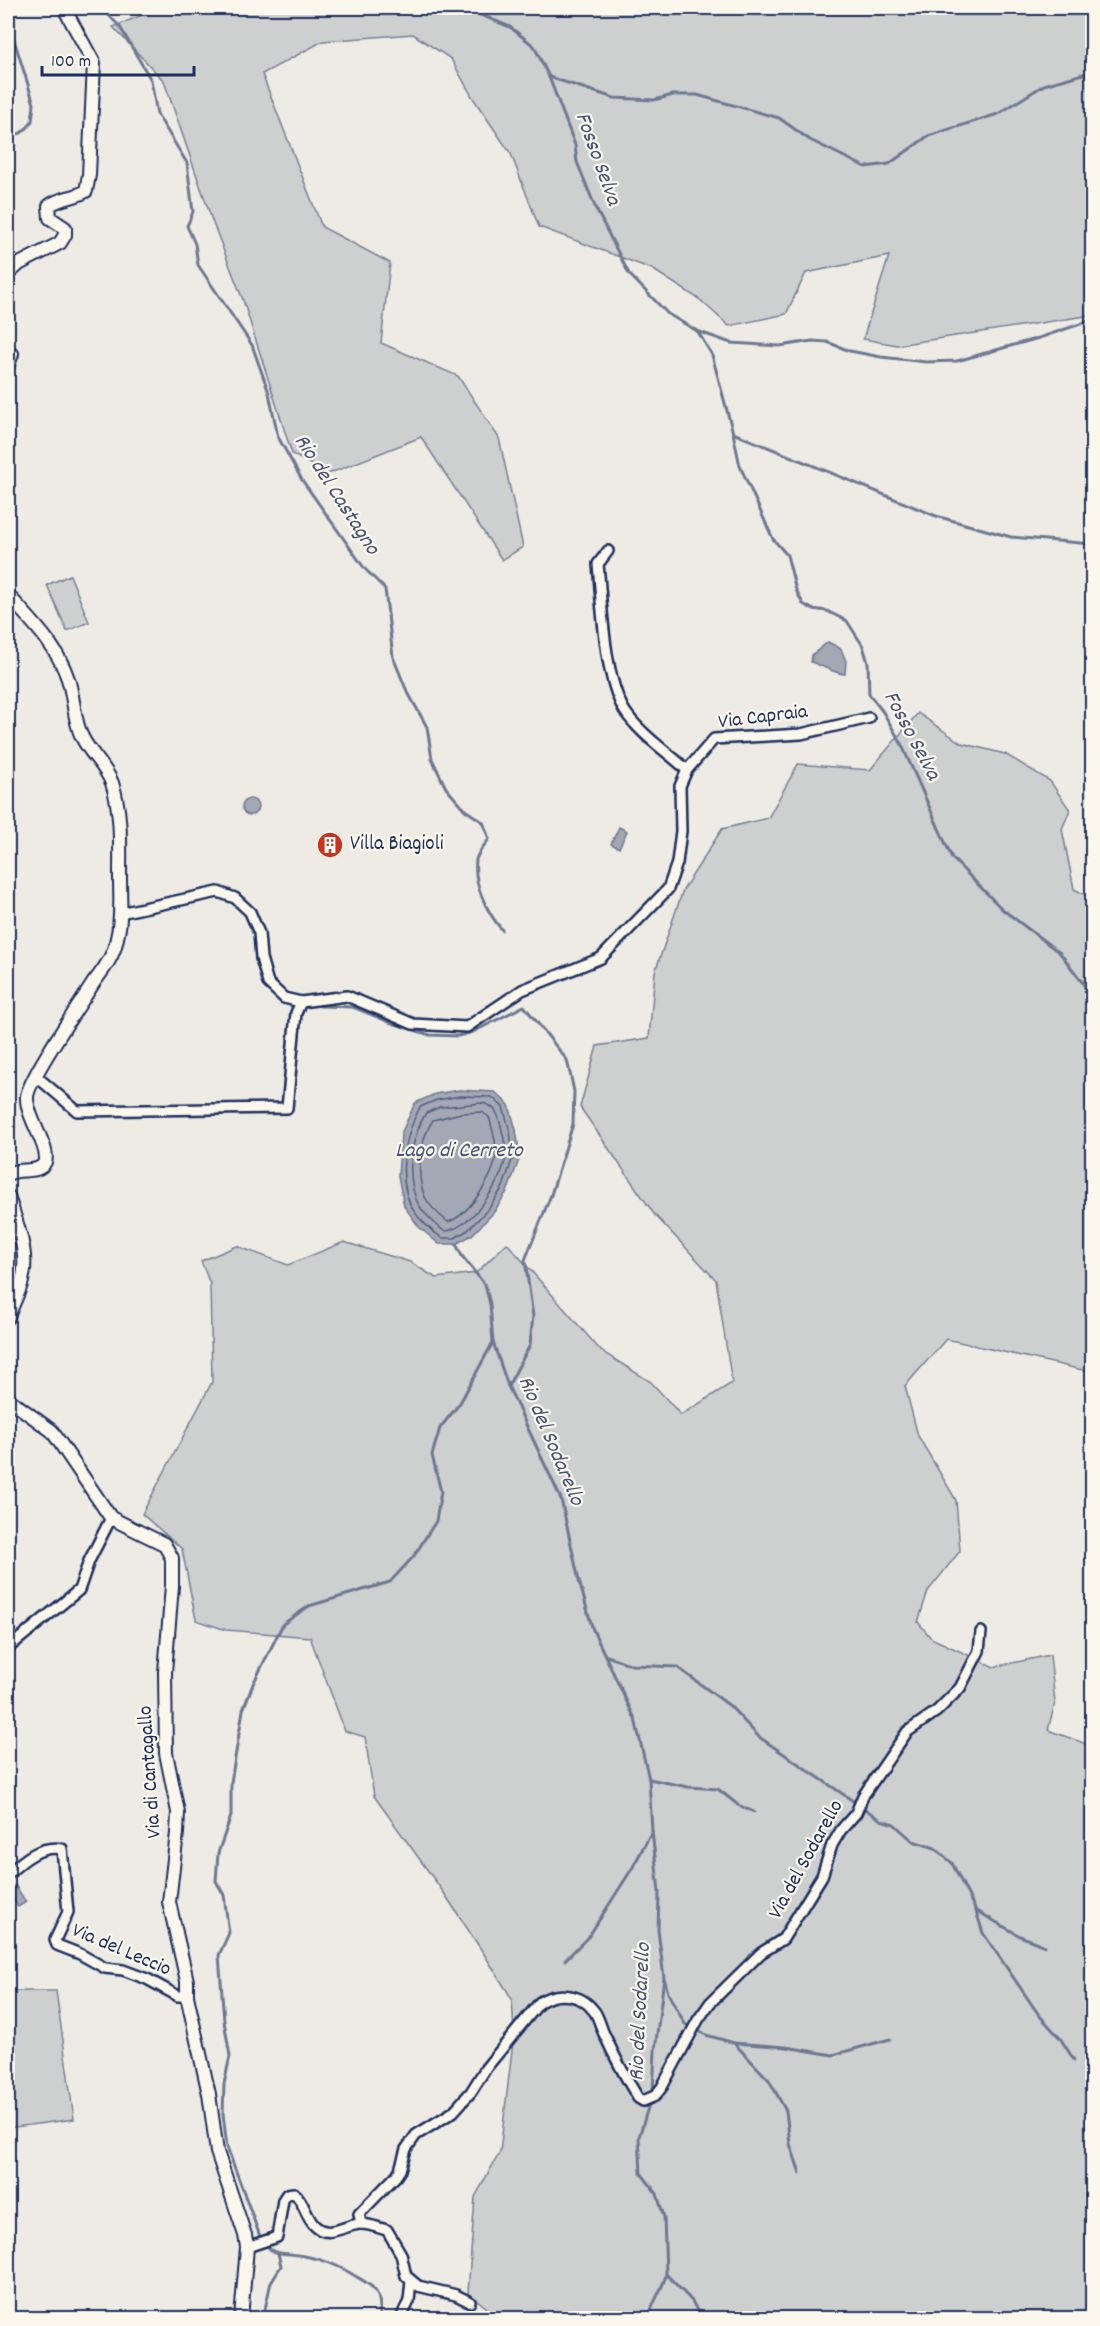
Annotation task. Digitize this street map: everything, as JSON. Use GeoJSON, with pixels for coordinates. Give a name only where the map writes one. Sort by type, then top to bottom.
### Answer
{"type":"FeatureCollection","features":[{"type":"Feature","properties":{"kind":"street"},"geometry":{"type":"LineString","coordinates":[[8,274],[19,264],[60,243],[65,236],[65,228],[50,218],[49,206],[57,199],[75,198],[86,191],[89,175],[94,63],[64,8]]}},
{"type":"Feature","properties":{"kind":"street"},"geometry":{"type":"LineString","coordinates":[[8,351],[12,354],[8,365]]}},
{"type":"Feature","properties":{"kind":"street"},"geometry":{"type":"LineString","coordinates":[[608,551],[598,564],[610,664],[620,702],[627,716],[650,741],[687,770]]}},
{"type":"Feature","properties":{"kind":"street"},"geometry":{"type":"LineString","coordinates":[[8,594],[48,640],[62,661],[75,701],[82,736],[105,767],[112,783],[120,840],[118,936],[106,966],[28,1089],[28,1113],[46,1152],[46,1161],[42,1167],[35,1170],[15,1170],[8,1174]]}},
{"type":"Feature","properties":{"kind":"street","name":"Via Capraia"},"geometry":{"type":"LineString","coordinates":[[301,1002],[347,996],[413,1024],[467,1027],[522,990],[601,958],[668,889],[677,863],[681,831],[681,786],[687,770],[714,739],[801,734],[869,718]]}},
{"type":"Feature","properties":{"kind":"street"},"geometry":{"type":"LineString","coordinates":[[36,1076],[77,1111],[286,1108],[296,1013],[301,1002],[284,998],[268,983],[261,958],[259,933],[250,912],[235,897],[218,892],[120,913]]}},
{"type":"Feature","properties":{"kind":"street"},"geometry":{"type":"LineString","coordinates":[[8,1196],[24,1251],[25,1268],[22,1283],[8,1317]]}},
{"type":"Feature","properties":{"kind":"street"},"geometry":{"type":"LineString","coordinates":[[8,1396],[11,1401],[52,1431],[111,1518],[88,1561],[79,1590],[8,1648]]}},
{"type":"Feature","properties":{"kind":"street","name":"Via di Cantagallo"},"geometry":{"type":"LineString","coordinates":[[111,1518],[164,1544],[172,1558],[165,1672],[166,1753],[178,1812],[169,1902],[209,2094],[217,2152],[245,2235],[253,2244],[241,2319]]}},
{"type":"Feature","properties":{"kind":"street","name":"Via del Sodarello"},"geometry":{"type":"LineString","coordinates":[[361,2224],[359,2214],[396,2176],[406,2149],[416,2136],[453,2112],[540,2002],[550,1995],[562,1994],[579,1999],[594,2011],[618,2063],[638,2098],[643,2101],[655,2096],[698,2019],[710,2003],[761,1953],[783,1939],[822,1876],[832,1845],[856,1813],[863,1796],[907,1732],[938,1711],[960,1688],[979,1651],[981,1632]]}},
{"type":"Feature","properties":{"kind":"street","name":"Via del Leccio"},"geometry":{"type":"LineString","coordinates":[[8,1874],[24,1858],[50,1847],[62,1849],[68,1912],[55,1940],[57,1945],[80,1954],[105,1968],[123,1970],[147,1979],[178,1996],[187,1996]]}},
{"type":"Feature","properties":{"kind":"street"},"geometry":{"type":"LineString","coordinates":[[253,2244],[277,2237],[283,2200],[287,2194],[294,2193],[300,2198],[314,2226],[330,2232],[361,2224],[387,2230],[401,2254],[406,2276],[411,2281],[418,2286],[456,2295],[470,2302]]}},
{"type":"Feature","properties":{"kind":"street"},"geometry":{"type":"LineString","coordinates":[[401,2319],[409,2301],[411,2281]]}},
{"type":"Feature","properties":{"kind":"shaded area"},"geometry":{"type":"Polygon","coordinates":[[[159,8],[1092,8],[1092,315],[897,345],[863,339],[889,256],[806,273],[786,314],[729,326],[699,299],[652,269],[539,227],[511,154],[473,98],[451,59],[413,34],[323,41],[262,74],[322,227],[390,263],[381,343],[458,376],[499,438],[523,547],[502,560],[421,437],[328,474],[292,454],[243,300],[213,223],[164,81],[113,27],[159,8]]]}},
{"type":"Feature","properties":{"kind":"shaded area"},"geometry":{"type":"Polygon","coordinates":[[[70,575],[89,622],[67,631],[47,585],[70,575]]]}},
{"type":"Feature","properties":{"kind":"shaded area"},"geometry":{"type":"Polygon","coordinates":[[[918,713],[961,743],[1005,754],[1050,781],[1070,810],[1062,829],[1074,889],[1092,898],[1092,1372],[946,1339],[905,1386],[918,1436],[956,1500],[960,1551],[928,1591],[918,1622],[931,1638],[994,1667],[1050,1655],[1055,1703],[1048,1730],[1092,1746],[1092,2318],[500,2318],[468,2293],[475,2197],[500,2152],[514,2033],[512,1999],[444,1893],[374,1796],[365,1737],[345,1731],[310,1637],[226,1630],[196,1620],[182,1549],[142,1514],[212,1382],[210,1284],[201,1261],[237,1246],[288,1265],[344,1242],[410,1262],[436,1278],[476,1273],[507,1243],[601,1351],[651,1382],[681,1415],[732,1383],[716,1280],[654,1214],[580,1107],[597,1046],[649,1038],[655,972],[683,890],[722,829],[768,818],[798,764],[870,770],[918,713]]]}},
{"type":"Feature","properties":{"kind":"shaded area"},"geometry":{"type":"Polygon","coordinates":[[[8,1991],[56,1991],[74,2119],[8,2128],[8,1991]]]}},
{"type":"Feature","properties":{"kind":"water"},"geometry":{"type":"Polygon","coordinates":[[[828,642],[841,649],[846,661],[845,674],[811,662],[812,655],[828,642]]]}},
{"type":"Feature","properties":{"kind":"water"},"geometry":{"type":"Polygon","coordinates":[[[247,799],[253,799],[258,807],[256,813],[247,815],[242,810],[242,804],[247,799]]]}},
{"type":"Feature","properties":{"kind":"water"},"geometry":{"type":"Polygon","coordinates":[[[619,827],[627,831],[619,848],[611,844],[619,827]]]}},
{"type":"Feature","properties":{"kind":"water","name":"Lago di Cerreto"},"geometry":{"type":"Polygon","coordinates":[[[459,1090],[495,1092],[509,1105],[520,1157],[508,1190],[494,1212],[472,1235],[456,1244],[439,1244],[419,1227],[404,1206],[398,1176],[401,1134],[415,1103],[435,1094],[459,1090]]]}},
{"type":"Feature","properties":{"kind":"water"},"geometry":{"type":"Polygon","coordinates":[[[15,1885],[26,1902],[18,1907],[8,1892],[15,1885]]]}},
{"type":"Feature","properties":{"kind":"waterway"},"geometry":{"type":"LineString","coordinates":[[8,8],[12,33],[34,104],[32,121],[28,127],[21,133],[8,136]]}},
{"type":"Feature","properties":{"kind":"waterway","name":"Rio del Castagno"},"geometry":{"type":"LineString","coordinates":[[102,8],[120,27],[151,80],[157,114],[187,163],[193,212],[187,226],[195,244],[198,265],[252,345],[269,393],[278,437],[302,480],[365,569],[385,589],[393,657],[406,689],[427,727],[432,759],[446,788],[465,810],[483,822],[489,839],[476,860],[477,879],[486,907],[502,930]]}},
{"type":"Feature","properties":{"kind":"waterway","name":"Fosso Selva"},"geometry":{"type":"LineString","coordinates":[[464,8],[510,27],[534,46],[549,77],[575,145],[577,162],[596,209],[629,274],[668,314],[697,331],[731,343],[780,346],[812,341],[827,342],[850,351],[926,362],[957,361],[1039,338],[1092,320]]}},
{"type":"Feature","properties":{"kind":"waterway"},"geometry":{"type":"LineString","coordinates":[[549,77],[614,98],[654,100],[673,95],[697,95],[779,118],[810,140],[865,167],[889,164],[928,136],[998,114],[1044,85],[1092,73]]}},
{"type":"Feature","properties":{"kind":"waterway","name":"Fosso Selva"},"geometry":{"type":"LineString","coordinates":[[698,332],[712,355],[733,433],[936,516],[1011,537],[1092,544]]}},
{"type":"Feature","properties":{"kind":"waterway","name":"Fosso Selva"},"geometry":{"type":"LineString","coordinates":[[733,433],[740,466],[773,539],[787,555],[796,590],[803,604],[812,609],[827,611],[847,621],[863,646],[868,663],[869,694],[883,712],[901,743],[952,858],[1002,909],[1060,953],[1083,983],[1092,1004]]}},
{"type":"Feature","properties":{"kind":"waterway"},"geometry":{"type":"LineString","coordinates":[[320,1006],[353,1007],[430,1035],[458,1036],[473,1032],[524,1006],[567,1060],[574,1091],[573,1124],[551,1195],[525,1260],[533,1316],[530,1345],[508,1386]]}},
{"type":"Feature","properties":{"kind":"waterway","name":"Rio del Sodarello"},"geometry":{"type":"LineString","coordinates":[[456,1244],[462,1256],[485,1285],[490,1304],[493,1342],[508,1386],[561,1499],[579,1581],[593,1630],[635,1719],[649,1779],[659,1892],[658,1930],[664,1978],[655,2050],[653,2092]]}},
{"type":"Feature","properties":{"kind":"waterway"},"geometry":{"type":"LineString","coordinates":[[261,2239],[227,2147],[223,2114],[224,2084],[230,2056],[224,2021],[219,1955],[229,1933],[224,1895],[216,1881],[218,1853],[231,1816],[231,1782],[243,1710],[253,1684],[283,1624],[309,1606],[390,1582],[414,1556],[436,1521],[441,1492],[432,1455],[440,1428],[460,1403],[493,1342]]}},
{"type":"Feature","properties":{"kind":"waterway","name":"Rio del Sodarello"},"geometry":{"type":"LineString","coordinates":[[607,1656],[632,1665],[677,1667],[730,1706],[759,1737],[881,1820],[894,1824],[913,1841],[935,1848],[952,1863],[976,1911],[983,1933],[1039,2015],[1060,2038],[1074,2060]]}},
{"type":"Feature","properties":{"kind":"waterway"},"geometry":{"type":"LineString","coordinates":[[649,1779],[688,1787],[718,1789],[738,1805],[754,1812]]}},
{"type":"Feature","properties":{"kind":"waterway"},"geometry":{"type":"LineString","coordinates":[[565,1960],[589,1936],[633,1867],[652,1831]]}},
{"type":"Feature","properties":{"kind":"waterway"},"geometry":{"type":"LineString","coordinates":[[977,1911],[1020,1936],[1045,1946]]}},
{"type":"Feature","properties":{"kind":"waterway"},"geometry":{"type":"LineString","coordinates":[[665,1981],[668,1993],[685,2024],[706,2035],[734,2043],[786,2047],[833,2055],[890,2039]]}},
{"type":"Feature","properties":{"kind":"waterway"},"geometry":{"type":"LineString","coordinates":[[734,2043],[769,2080],[786,2111],[790,2144],[800,2173]]}},
{"type":"Feature","properties":{"kind":"waterway","name":"Rio del Sodarello"},"geometry":{"type":"LineString","coordinates":[[650,2101],[639,2137],[641,2173],[657,2194],[664,2217],[666,2274],[692,2301],[701,2318],[704,2318]]}},
{"type":"Feature","properties":{"kind":"waterway"},"geometry":{"type":"LineString","coordinates":[[263,2318],[271,2282],[281,2266],[278,2253],[265,2244]]}},
{"type":"Feature","properties":{"kind":"waterway"},"geometry":{"type":"LineString","coordinates":[[278,2253],[300,2255],[328,2262],[365,2282],[373,2288],[377,2295],[380,2318]]}},
{"type":"Feature","properties":{"kind":"waterway"},"geometry":{"type":"LineString","coordinates":[[649,2318],[666,2274]]}},
{"type":"Feature","properties":{"kind":"place","name":"Villa Biagioli"},"geometry":{"type":"Point","coordinates":[330,845]}}]}
